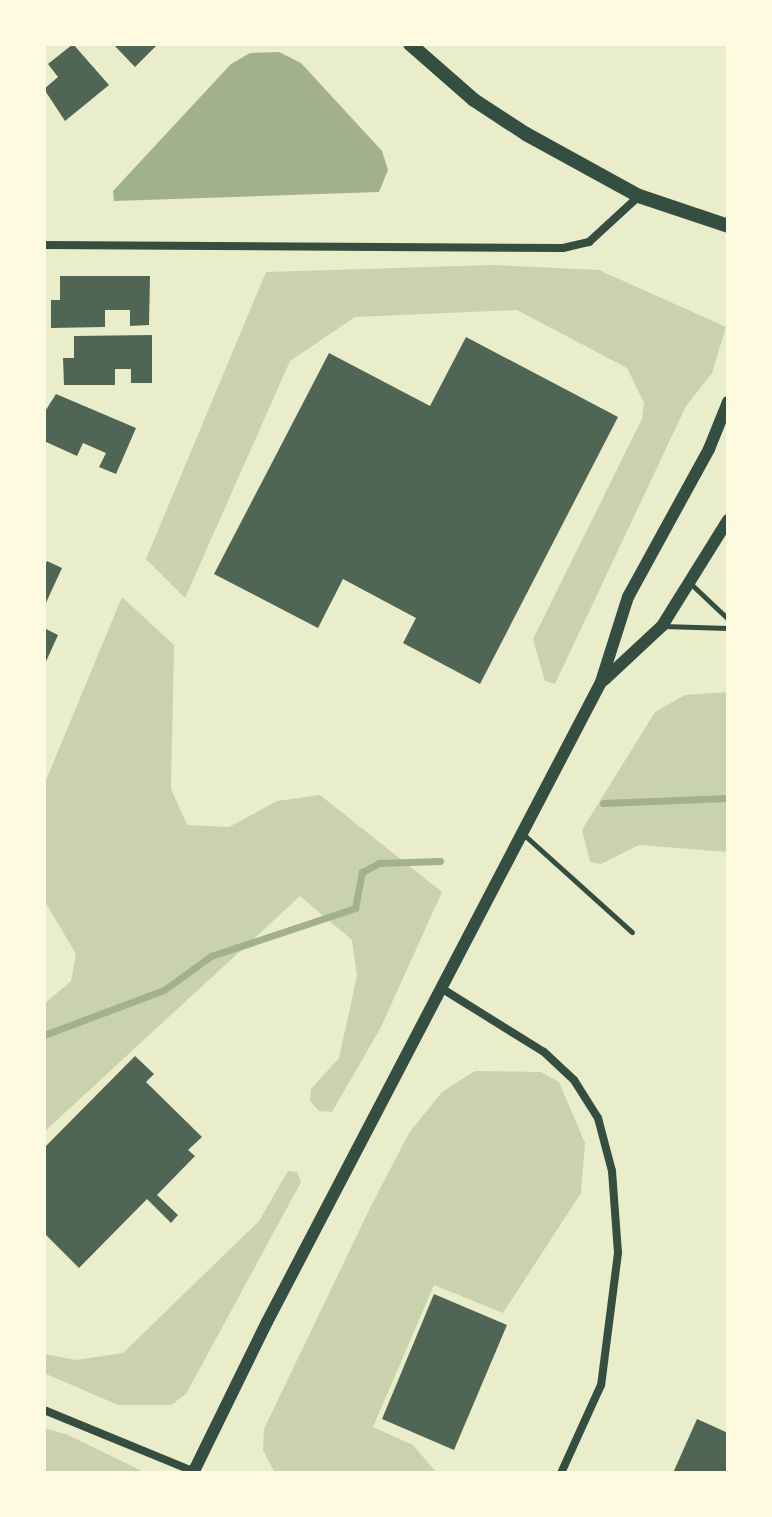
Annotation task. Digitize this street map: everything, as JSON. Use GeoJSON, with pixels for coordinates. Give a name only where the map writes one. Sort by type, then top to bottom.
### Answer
{"type":"FeatureCollection","features":[{"type":"Feature","properties":{"kind":"main road"},"geometry":{"type":"LineString","coordinates":[[410,44],[474,100],[639,196],[728,226]]}},
{"type":"Feature","properties":{"kind":"street"},"geometry":{"type":"LineString","coordinates":[[44,245],[563,248],[589,242],[639,196]]}},
{"type":"Feature","properties":{"kind":"street"},"geometry":{"type":"LineString","coordinates":[[44,1410],[194,1473],[521,832],[601,682],[628,597],[709,449],[728,402]]}},
{"type":"Feature","properties":{"kind":"street"},"geometry":{"type":"LineString","coordinates":[[601,682],[662,626],[728,520]]}},
{"type":"Feature","properties":{"kind":"street"},"geometry":{"type":"LineString","coordinates":[[441,988],[544,1052],[574,1080],[598,1118],[612,1171],[618,1253],[601,1385],[561,1473]]}},
{"type":"Feature","properties":{"kind":"lane"},"geometry":{"type":"LineString","coordinates":[[689,583],[728,619]]}},
{"type":"Feature","properties":{"kind":"lane"},"geometry":{"type":"LineString","coordinates":[[662,626],[728,628]]}},
{"type":"Feature","properties":{"kind":"lane"},"geometry":{"type":"LineString","coordinates":[[521,832],[632,932]]}},
{"type":"Feature","properties":{"kind":"shaded area"},"geometry":{"type":"Polygon","coordinates":[[[279,52],[301,63],[382,151],[388,170],[379,192],[114,201],[113,191],[231,64],[250,53],[279,52]]]}},
{"type":"Feature","properties":{"kind":"shaded area"},"geometry":{"type":"Polygon","coordinates":[[[494,265],[599,270],[726,327],[712,373],[686,406],[555,684],[545,681],[533,639],[642,419],[644,403],[627,368],[517,310],[355,317],[290,361],[185,598],[146,559],[266,272],[494,265]]]}},
{"type":"Feature","properties":{"kind":"shaded area"},"geometry":{"type":"Polygon","coordinates":[[[122,597],[174,645],[171,789],[187,825],[229,827],[277,801],[320,795],[442,892],[380,1029],[332,1112],[319,1111],[310,1101],[311,1089],[339,1058],[357,976],[352,940],[300,896],[44,1132],[44,1004],[71,981],[76,954],[44,900],[44,785],[122,597]]]}},
{"type":"Feature","properties":{"kind":"shaded area"},"geometry":{"type":"Polygon","coordinates":[[[728,692],[728,852],[639,845],[601,864],[590,862],[582,830],[655,712],[685,695],[728,692]]]}},
{"type":"Feature","properties":{"kind":"shaded area"},"geometry":{"type":"Polygon","coordinates":[[[475,1071],[541,1072],[559,1082],[585,1143],[581,1193],[503,1313],[434,1285],[373,1427],[413,1445],[437,1473],[275,1473],[263,1450],[264,1429],[370,1208],[409,1133],[442,1092],[475,1071]]]}},
{"type":"Feature","properties":{"kind":"shaded area"},"geometry":{"type":"Polygon","coordinates":[[[288,1171],[297,1172],[301,1182],[186,1394],[171,1405],[118,1405],[44,1373],[44,1354],[76,1360],[123,1353],[259,1221],[288,1171]]]}},
{"type":"Feature","properties":{"kind":"shaded area"},"geometry":{"type":"Polygon","coordinates":[[[44,1428],[68,1435],[146,1473],[44,1473],[44,1428]]]}},
{"type":"Feature","properties":{"kind":"building"},"geometry":{"type":"Polygon","coordinates":[[[73,44],[109,85],[65,121],[44,89],[58,77],[48,64],[73,44]]]}},
{"type":"Feature","properties":{"kind":"building"},"geometry":{"type":"Polygon","coordinates":[[[113,44],[158,44],[135,67],[113,44]]]}},
{"type":"Feature","properties":{"kind":"building"},"geometry":{"type":"Polygon","coordinates":[[[60,276],[150,276],[149,325],[130,326],[130,310],[105,310],[105,327],[51,328],[51,300],[60,300],[60,276]]]}},
{"type":"Feature","properties":{"kind":"building"},"geometry":{"type":"Polygon","coordinates":[[[152,335],[152,383],[131,383],[131,369],[115,369],[115,385],[64,385],[63,358],[74,358],[74,336],[152,335]]]}},
{"type":"Feature","properties":{"kind":"building"},"geometry":{"type":"Polygon","coordinates":[[[466,337],[618,417],[480,684],[403,643],[416,618],[343,579],[318,628],[214,574],[329,353],[430,406],[466,337]]]}},
{"type":"Feature","properties":{"kind":"building"},"geometry":{"type":"Polygon","coordinates":[[[56,394],[136,428],[116,474],[99,467],[106,453],[83,443],[77,456],[44,441],[44,413],[56,394]]]}},
{"type":"Feature","properties":{"kind":"building"},"geometry":{"type":"Polygon","coordinates":[[[47,561],[62,568],[44,607],[44,567],[47,561]]]}},
{"type":"Feature","properties":{"kind":"building"},"geometry":{"type":"Polygon","coordinates":[[[44,628],[58,635],[44,666],[44,628]]]}},
{"type":"Feature","properties":{"kind":"building"},"geometry":{"type":"Polygon","coordinates":[[[135,1056],[154,1074],[146,1082],[202,1137],[188,1150],[195,1156],[157,1195],[178,1215],[171,1223],[147,1199],[79,1268],[44,1233],[44,1148],[135,1056]]]}},
{"type":"Feature","properties":{"kind":"building"},"geometry":{"type":"Polygon","coordinates":[[[434,1294],[507,1325],[454,1450],[382,1419],[434,1294]]]}},
{"type":"Feature","properties":{"kind":"building"},"geometry":{"type":"Polygon","coordinates":[[[697,1419],[728,1433],[728,1473],[673,1473],[697,1419]]]}},
{"type":"Feature","properties":{"kind":"waterway"},"geometry":{"type":"LineString","coordinates":[[603,803],[728,798]]}},
{"type":"Feature","properties":{"kind":"waterway"},"geometry":{"type":"LineString","coordinates":[[44,1035],[164,990],[211,956],[355,908],[362,872],[379,863],[440,861]]}}]}
